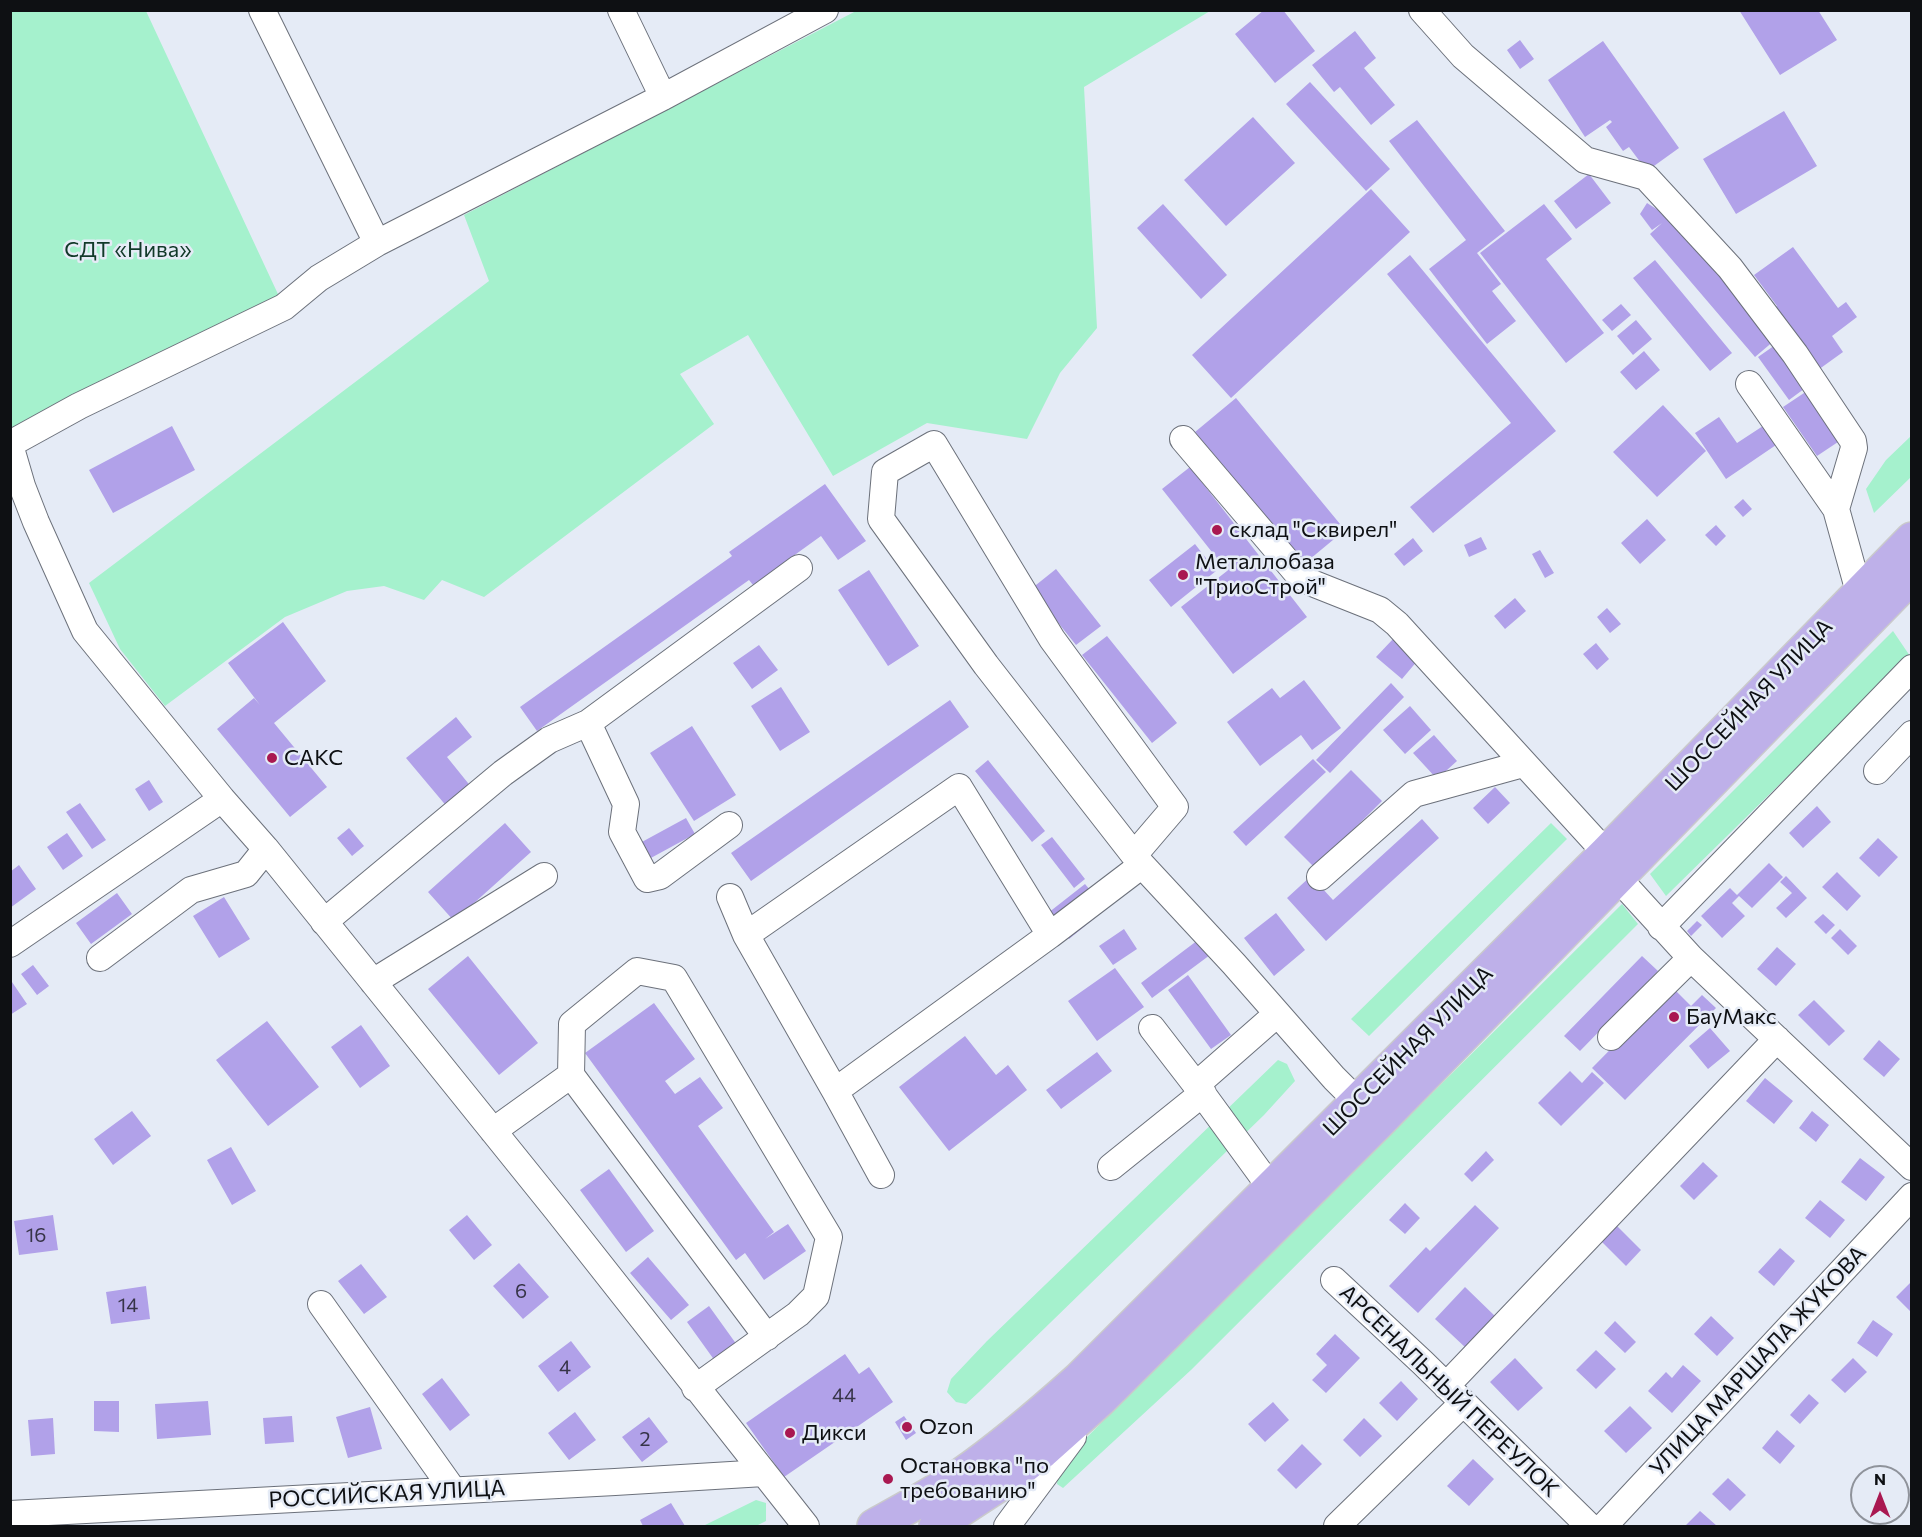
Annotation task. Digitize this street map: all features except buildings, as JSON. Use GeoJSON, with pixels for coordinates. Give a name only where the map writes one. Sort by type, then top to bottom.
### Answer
{"type":"FeatureCollection","features":[{"type":"Feature","properties":{"kind":"main road","name":"ШОССЕЙНАЯ УЛИЦА"},"geometry":{"type":"LineString","coordinates":[[936,1527],[1008,1479],[1100,1400],[1379,1122],[1859,592],[1911,539]]}},
{"type":"Feature","properties":{"kind":"main road","name":"ШОССЕЙНАЯ УЛИЦА"},"geometry":{"type":"LineString","coordinates":[[874,1527],[960,1476],[1046,1408],[1358,1102],[1612,865],[1911,576]]}},
{"type":"Feature","properties":{"kind":"street"},"geometry":{"type":"LineString","coordinates":[[262,10],[376,243]]}},
{"type":"Feature","properties":{"kind":"street"},"geometry":{"type":"LineString","coordinates":[[621,10],[663,97]]}},
{"type":"Feature","properties":{"kind":"street"},"geometry":{"type":"LineString","coordinates":[[806,1527],[493,1131],[266,849],[222,800],[85,631],[36,522],[22,486],[10,444],[79,405],[284,307],[319,278],[376,243],[663,97],[825,10]]}},
{"type":"Feature","properties":{"kind":"street"},"geometry":{"type":"LineString","coordinates":[[1422,10],[1463,56],[1585,160],[1646,177],[1730,268],[1795,354],[1853,441],[1854,448],[1836,509]]}},
{"type":"Feature","properties":{"kind":"street"},"geometry":{"type":"LineString","coordinates":[[1749,384],[1836,509],[1859,592]]}},
{"type":"Feature","properties":{"kind":"street"},"geometry":{"type":"LineString","coordinates":[[1183,438],[1296,572],[1312,583],[1380,610],[1397,624],[1612,865],[1661,927],[1911,1167]]}},
{"type":"Feature","properties":{"kind":"street"},"geometry":{"type":"LineString","coordinates":[[835,1091],[1050,935],[1138,860],[1175,807],[1052,639],[934,444],[885,472],[881,519],[986,665],[1138,860],[1358,1102]]}},
{"type":"Feature","properties":{"kind":"street"},"geometry":{"type":"LineString","coordinates":[[324,922],[502,772],[549,740],[588,723],[799,568]]}},
{"type":"Feature","properties":{"kind":"street"},"geometry":{"type":"LineString","coordinates":[[1661,927],[1911,668]]}},
{"type":"Feature","properties":{"kind":"street"},"geometry":{"type":"LineString","coordinates":[[588,723],[626,804],[622,832],[647,879],[660,876],[729,825]]}},
{"type":"Feature","properties":{"kind":"street"},"geometry":{"type":"LineString","coordinates":[[1877,771],[1911,734]]}},
{"type":"Feature","properties":{"kind":"street"},"geometry":{"type":"LineString","coordinates":[[1320,877],[1414,794],[1523,764]]}},
{"type":"Feature","properties":{"kind":"street"},"geometry":{"type":"LineString","coordinates":[[746,935],[959,787],[1050,935]]}},
{"type":"Feature","properties":{"kind":"street"},"geometry":{"type":"LineString","coordinates":[[10,944],[222,800]]}},
{"type":"Feature","properties":{"kind":"street"},"geometry":{"type":"LineString","coordinates":[[100,958],[191,890],[246,874],[266,849]]}},
{"type":"Feature","properties":{"kind":"street"},"geometry":{"type":"LineString","coordinates":[[373,982],[544,876]]}},
{"type":"Feature","properties":{"kind":"street"},"geometry":{"type":"LineString","coordinates":[[730,897],[746,935],[881,1175]]}},
{"type":"Feature","properties":{"kind":"street"},"geometry":{"type":"LineString","coordinates":[[1611,1037],[1691,958]]}},
{"type":"Feature","properties":{"kind":"street"},"geometry":{"type":"LineString","coordinates":[[695,1388],[767,1337],[798,1314],[816,1296],[829,1237],[674,978],[637,971],[572,1024],[571,1075],[767,1337]]}},
{"type":"Feature","properties":{"kind":"street"},"geometry":{"type":"LineString","coordinates":[[1111,1167],[1200,1089],[1277,1014]]}},
{"type":"Feature","properties":{"kind":"street"},"geometry":{"type":"LineString","coordinates":[[1152,1028],[1200,1089],[1271,1188]]}},
{"type":"Feature","properties":{"kind":"street"},"geometry":{"type":"LineString","coordinates":[[1337,1527],[1777,1040]]}},
{"type":"Feature","properties":{"kind":"street"},"geometry":{"type":"LineString","coordinates":[[493,1131],[571,1075]]}},
{"type":"Feature","properties":{"kind":"street","name":"УЛИЦА МАРШАЛА ЖУКОВА"},"geometry":{"type":"LineString","coordinates":[[1604,1527],[1911,1196]]}},
{"type":"Feature","properties":{"kind":"street","name":"АРСЕНАЛЬНЫЙ ПЕРЕУЛОК"},"geometry":{"type":"LineString","coordinates":[[1334,1280],[1589,1527]]}},
{"type":"Feature","properties":{"kind":"street"},"geometry":{"type":"LineString","coordinates":[[321,1304],[453,1490]]}},
{"type":"Feature","properties":{"kind":"street"},"geometry":{"type":"LineString","coordinates":[[1007,1527],[1100,1400]]}},
{"type":"Feature","properties":{"kind":"street","name":"РОССИЙСКАЯ УЛИЦА"},"geometry":{"type":"LineString","coordinates":[[10,1514],[764,1473]]}},
{"type":"Feature","properties":{"kind":"green space","name":"СДТ «Нива»"},"geometry":{"type":"Polygon","coordinates":[[[10,11],[146,11],[284,307],[10,444],[10,11]]]}},
{"type":"Feature","properties":{"kind":"green space"},"geometry":{"type":"Polygon","coordinates":[[[856,11],[1210,11],[1084,87],[1097,328],[1060,373],[1027,439],[927,423],[833,476],[748,335],[680,374],[714,424],[484,597],[442,580],[424,600],[384,586],[347,591],[285,617],[165,706],[120,649],[89,583],[489,281],[464,215],[856,11]]]}},
{"type":"Feature","properties":{"kind":"green space"},"geometry":{"type":"Polygon","coordinates":[[[1911,436],[1911,477],[1874,513],[1866,489],[1886,460],[1911,436]]]}},
{"type":"Feature","properties":{"kind":"green space"},"geometry":{"type":"Polygon","coordinates":[[[1893,631],[1910,656],[1666,896],[1650,874],[1893,631]]]}},
{"type":"Feature","properties":{"kind":"green space"},"geometry":{"type":"Polygon","coordinates":[[[1551,823],[1567,839],[1369,1036],[1351,1019],[1551,823]]]}},
{"type":"Feature","properties":{"kind":"green space"},"geometry":{"type":"Polygon","coordinates":[[[1622,904],[1638,924],[1191,1370],[1063,1488],[1057,1484],[1058,1469],[1072,1452],[1622,904]]]}},
{"type":"Feature","properties":{"kind":"green space"},"geometry":{"type":"Polygon","coordinates":[[[1278,1060],[1287,1064],[1295,1081],[1264,1115],[979,1392],[966,1404],[956,1402],[947,1392],[951,1379],[987,1341],[1278,1060]]]}},
{"type":"Feature","properties":{"kind":"green space"},"geometry":{"type":"Polygon","coordinates":[[[756,1500],[766,1503],[766,1521],[756,1526],[703,1526],[756,1500]]]}},
{"type":"Feature","properties":{"kind":"place","name":"склад \"Сквирел\""},"geometry":{"type":"Point","coordinates":[1217,530]}},
{"type":"Feature","properties":{"kind":"place","name":"Металлобаза \"ТриоСтрой\""},"geometry":{"type":"Point","coordinates":[1183,575]}},
{"type":"Feature","properties":{"kind":"place","name":"САКС"},"geometry":{"type":"Point","coordinates":[272,758]}},
{"type":"Feature","properties":{"kind":"place","name":"БауМакс"},"geometry":{"type":"Point","coordinates":[1674,1017]}},
{"type":"Feature","properties":{"kind":"place","name":"Ozon"},"geometry":{"type":"Point","coordinates":[907,1427]}},
{"type":"Feature","properties":{"kind":"place","name":"Дикси"},"geometry":{"type":"Point","coordinates":[790,1433]}},
{"type":"Feature","properties":{"kind":"place","name":"Остановка \"по требованию\""},"geometry":{"type":"Point","coordinates":[888,1479]}}]}
